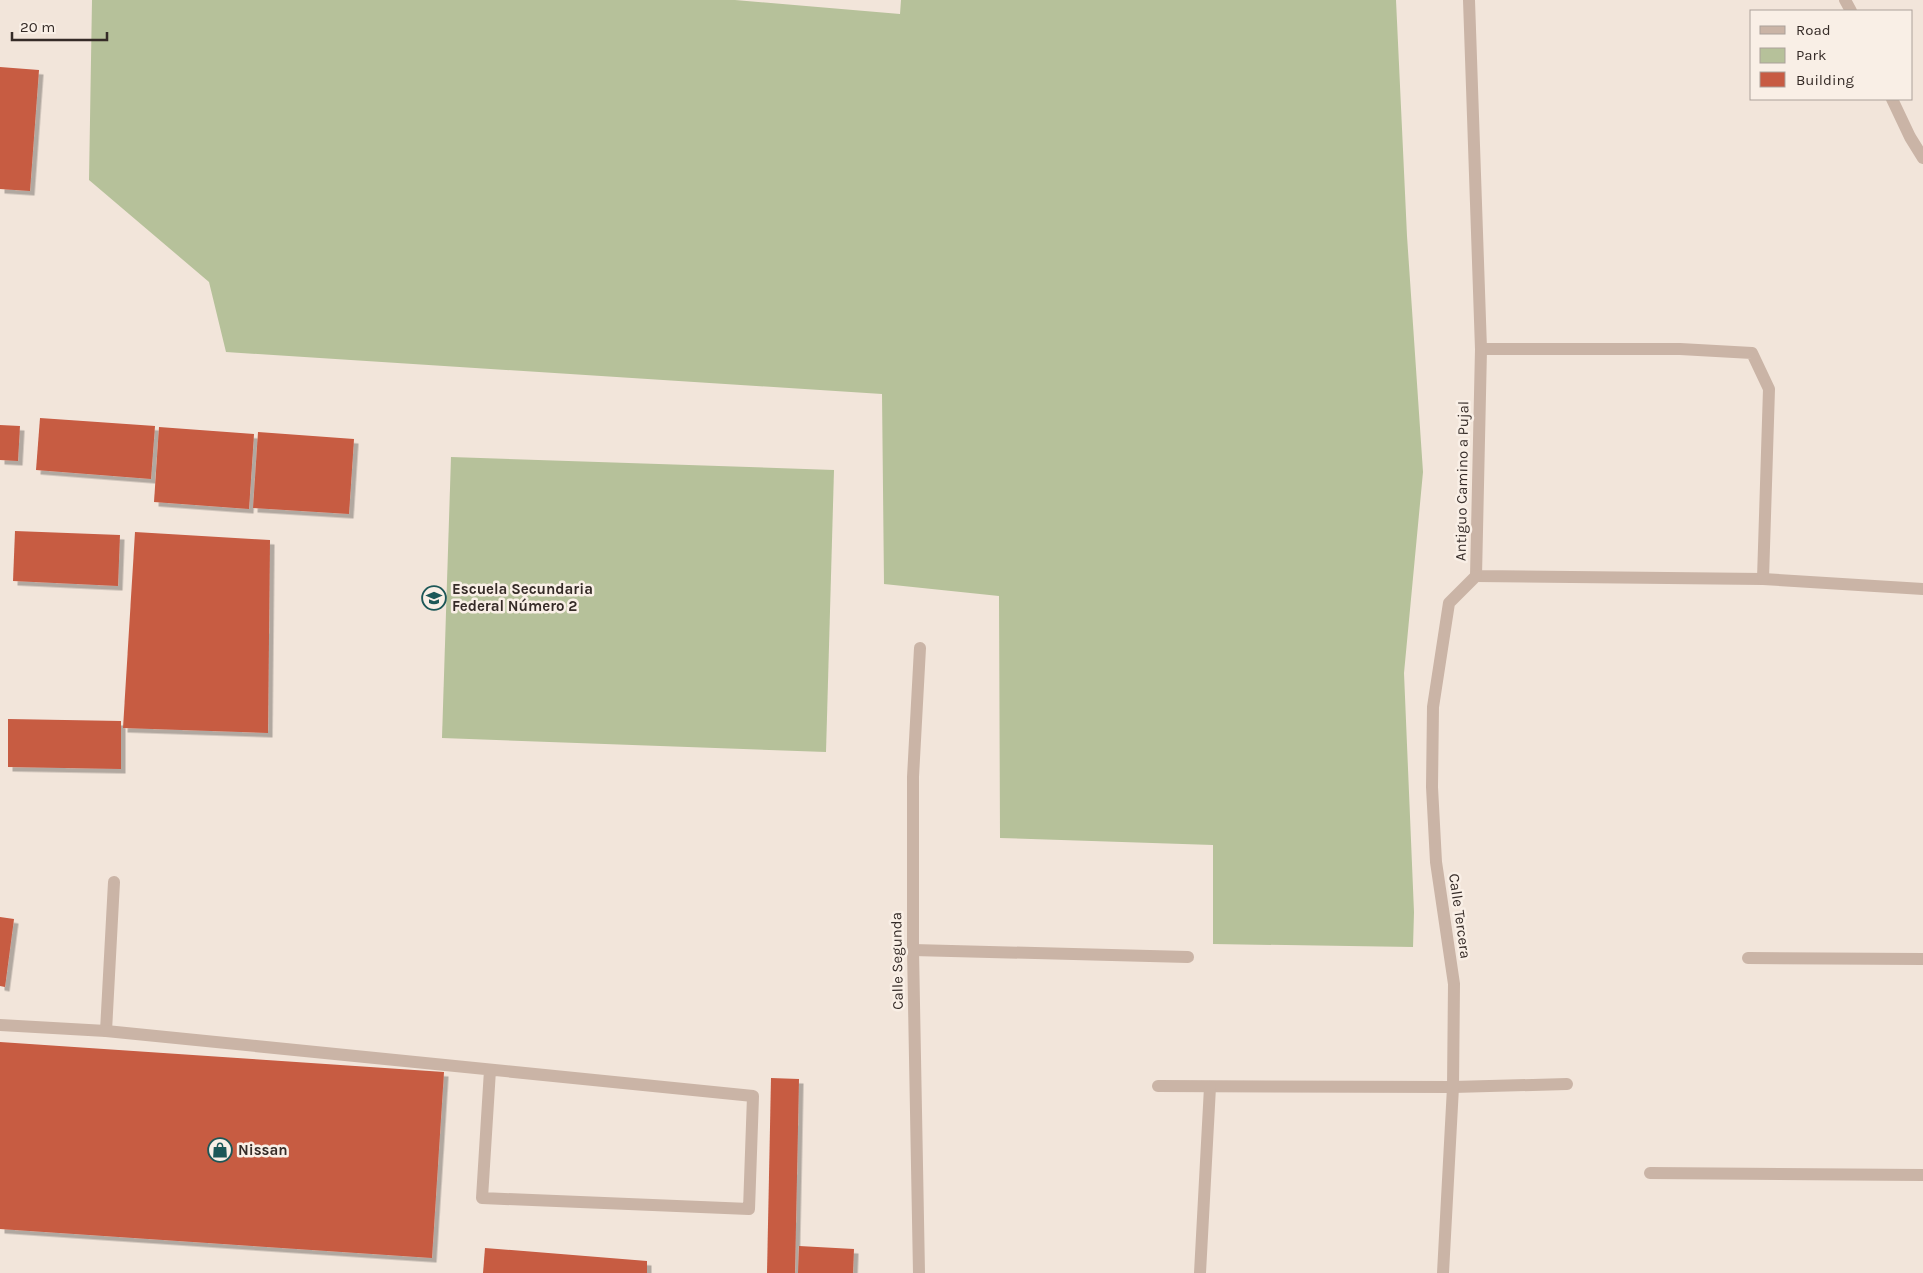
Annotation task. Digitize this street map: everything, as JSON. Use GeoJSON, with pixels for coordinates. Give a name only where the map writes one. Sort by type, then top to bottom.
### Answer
{"type":"FeatureCollection","features":[{"type":"Feature","properties":{"kind":"street","name":"Antiguo Camino a Pujal"},"geometry":{"type":"LineString","coordinates":[[1469,0],[1481,349],[1476,576],[1763,578],[1923,589]]}},
{"type":"Feature","properties":{"kind":"street"},"geometry":{"type":"LineString","coordinates":[[1892,100],[1910,137],[1923,158]]}},
{"type":"Feature","properties":{"kind":"street"},"geometry":{"type":"LineString","coordinates":[[1481,349],[1680,349],[1752,353],[1769,389],[1763,578]]}},
{"type":"Feature","properties":{"kind":"street","name":"Calle Tercera"},"geometry":{"type":"LineString","coordinates":[[1443,1273],[1453,1088],[1454,984],[1436,862],[1432,787],[1433,707],[1449,602],[1476,576]]}},
{"type":"Feature","properties":{"kind":"street","name":"Calle Segunda"},"geometry":{"type":"LineString","coordinates":[[919,1273],[913,950],[913,778],[920,648]]}},
{"type":"Feature","properties":{"kind":"street"},"geometry":{"type":"LineString","coordinates":[[106,1031],[114,882]]}},
{"type":"Feature","properties":{"kind":"street"},"geometry":{"type":"LineString","coordinates":[[913,950],[1188,957]]}},
{"type":"Feature","properties":{"kind":"street"},"geometry":{"type":"LineString","coordinates":[[1748,958],[1923,959]]}},
{"type":"Feature","properties":{"kind":"street"},"geometry":{"type":"LineString","coordinates":[[0,1025],[106,1031],[753,1096],[749,1210],[482,1198],[490,1070]]}},
{"type":"Feature","properties":{"kind":"street"},"geometry":{"type":"LineString","coordinates":[[1158,1086],[1453,1088],[1567,1084]]}},
{"type":"Feature","properties":{"kind":"street"},"geometry":{"type":"LineString","coordinates":[[1200,1273],[1210,1087]]}},
{"type":"Feature","properties":{"kind":"street"},"geometry":{"type":"LineString","coordinates":[[1650,1173],[1923,1175]]}},
{"type":"Feature","properties":{"kind":"green space"},"geometry":{"type":"Polygon","coordinates":[[[92,0],[735,0],[900,14],[901,0],[1396,0],[1407,236],[1423,472],[1404,673],[1414,912],[1413,947],[1213,944],[1213,845],[1000,838],[999,596],[884,584],[882,394],[226,352],[209,282],[89,180],[92,0]]]}},
{"type":"Feature","properties":{"kind":"green space"},"geometry":{"type":"Polygon","coordinates":[[[451,457],[834,470],[826,752],[442,738],[451,457]]]}},
{"type":"Feature","properties":{"kind":"building"},"geometry":{"type":"Polygon","coordinates":[[[0,67],[39,70],[30,191],[0,189],[0,67]]]}},
{"type":"Feature","properties":{"kind":"building"},"geometry":{"type":"Polygon","coordinates":[[[40,418],[155,426],[151,479],[36,470],[40,418]]]}},
{"type":"Feature","properties":{"kind":"building"},"geometry":{"type":"Polygon","coordinates":[[[0,425],[20,426],[18,461],[0,460],[0,425]]]}},
{"type":"Feature","properties":{"kind":"building"},"geometry":{"type":"Polygon","coordinates":[[[159,427],[254,434],[249,509],[154,502],[159,427]]]}},
{"type":"Feature","properties":{"kind":"building"},"geometry":{"type":"Polygon","coordinates":[[[258,432],[354,439],[349,514],[253,508],[258,432]]]}},
{"type":"Feature","properties":{"kind":"building"},"geometry":{"type":"Polygon","coordinates":[[[15,531],[120,535],[118,586],[13,581],[15,531]]]}},
{"type":"Feature","properties":{"kind":"building"},"geometry":{"type":"Polygon","coordinates":[[[135,532],[270,540],[268,733],[123,728],[135,532]]]}},
{"type":"Feature","properties":{"kind":"building"},"geometry":{"type":"Polygon","coordinates":[[[8,719],[121,721],[121,769],[8,767],[8,719]]]}},
{"type":"Feature","properties":{"kind":"building"},"geometry":{"type":"Polygon","coordinates":[[[0,917],[14,919],[5,987],[0,986],[0,917]]]}},
{"type":"Feature","properties":{"kind":"building","name":"Nissan"},"geometry":{"type":"Polygon","coordinates":[[[0,1042],[444,1072],[432,1258],[0,1229],[0,1042]]]}},
{"type":"Feature","properties":{"kind":"building"},"geometry":{"type":"Polygon","coordinates":[[[771,1078],[799,1079],[795,1273],[767,1273],[771,1078]]]}},
{"type":"Feature","properties":{"kind":"building"},"geometry":{"type":"Polygon","coordinates":[[[799,1246],[854,1249],[853,1273],[798,1273],[799,1246]]]}},
{"type":"Feature","properties":{"kind":"building"},"geometry":{"type":"Polygon","coordinates":[[[485,1248],[647,1261],[647,1273],[483,1273],[485,1248]]]}},
{"type":"Feature","properties":{"kind":"place","name":"Escuela Secundaria Federal Número 2"},"geometry":{"type":"Point","coordinates":[434,598]}},
{"type":"Feature","properties":{"kind":"place","name":"Nissan"},"geometry":{"type":"Point","coordinates":[220,1150]}}]}
